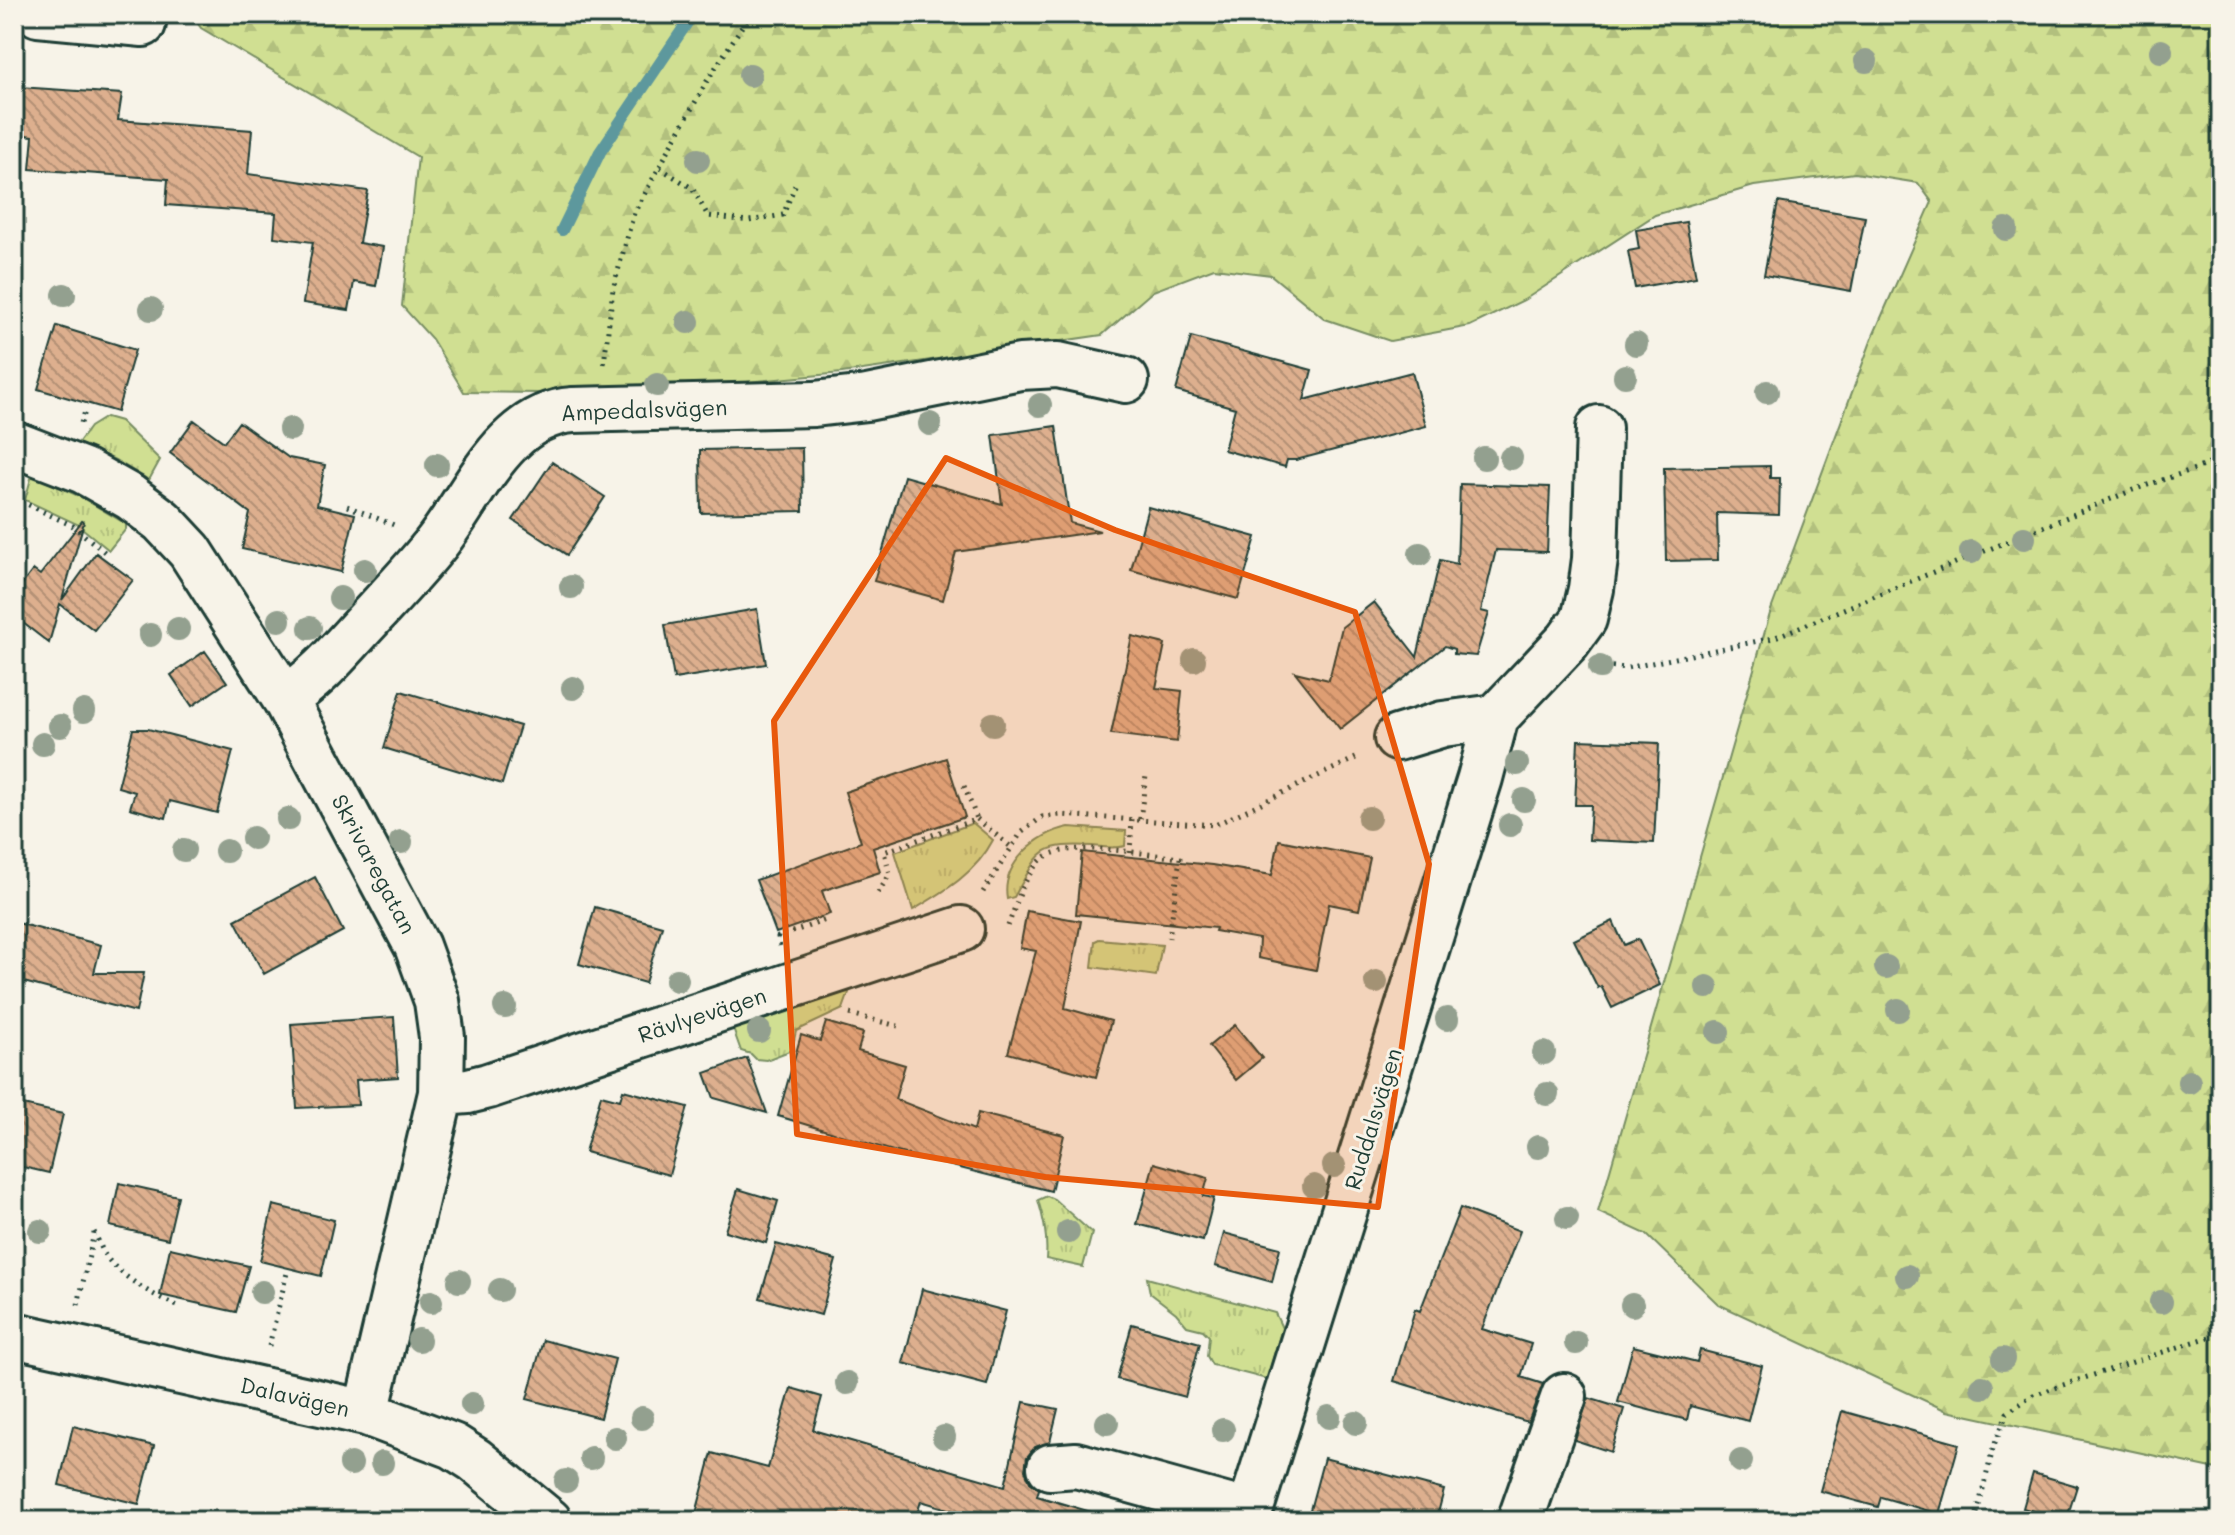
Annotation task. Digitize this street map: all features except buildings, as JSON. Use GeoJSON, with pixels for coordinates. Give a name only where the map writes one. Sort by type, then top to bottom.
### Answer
{"type":"FeatureCollection","features":[{"type":"Feature","properties":{"kind":"street"},"geometry":{"type":"LineString","coordinates":[[38,14],[143,24]]}},
{"type":"Feature","properties":{"kind":"street","name":"Ampedalsvägen"},"geometry":{"type":"LineString","coordinates":[[285,699],[313,681],[436,544],[493,461],[515,435],[539,417],[562,411],[599,409],[814,404],[867,398],[969,376],[1041,365],[1058,365],[1126,380]]}},
{"type":"Feature","properties":{"kind":"street"},"geometry":{"type":"LineString","coordinates":[[1397,738],[1443,724],[1496,717],[1584,619],[1591,589],[1599,428]]}},
{"type":"Feature","properties":{"kind":"street","name":"Skrivaregatan"},"geometry":{"type":"LineString","coordinates":[[14,444],[84,471],[130,497],[162,521],[190,551],[285,699],[417,946],[437,1001],[442,1037],[441,1093],[366,1413]]}},
{"type":"Feature","properties":{"kind":"street","name":"Ruddalsvägen"},"geometry":{"type":"LineString","coordinates":[[1248,1517],[1480,778],[1496,717]]}},
{"type":"Feature","properties":{"kind":"street","name":"Rävlyevägen"},"geometry":{"type":"LineString","coordinates":[[441,1093],[488,1086],[961,929]]}},
{"type":"Feature","properties":{"kind":"street","name":"Dalavägen"},"geometry":{"type":"LineString","coordinates":[[14,1335],[366,1413],[453,1446],[475,1460],[549,1521]]}},
{"type":"Feature","properties":{"kind":"street"},"geometry":{"type":"LineString","coordinates":[[1520,1521],[1564,1396]]}},
{"type":"Feature","properties":{"kind":"street"},"geometry":{"type":"LineString","coordinates":[[1050,1467],[1076,1465],[1248,1517]]}},
{"type":"Feature","properties":{"kind":"path"},"geometry":{"type":"LineString","coordinates":[[599,409],[613,289],[634,213],[707,81],[750,14]]}},
{"type":"Feature","properties":{"kind":"path"},"geometry":{"type":"LineString","coordinates":[[660,168],[692,188],[708,216],[749,221],[783,215],[796,183]]}},
{"type":"Feature","properties":{"kind":"path"},"geometry":{"type":"LineString","coordinates":[[1550,660],[1627,668],[1773,638],[2133,490],[2221,460]]}},
{"type":"Feature","properties":{"kind":"path"},"geometry":{"type":"LineString","coordinates":[[14,498],[73,526],[107,554]]}},
{"type":"Feature","properties":{"kind":"path"},"geometry":{"type":"LineString","coordinates":[[961,929],[1021,833],[1042,817],[1061,815],[1215,825],[1397,738]]}},
{"type":"Feature","properties":{"kind":"path"},"geometry":{"type":"LineString","coordinates":[[1130,853],[1146,776]]}},
{"type":"Feature","properties":{"kind":"path"},"geometry":{"type":"LineString","coordinates":[[964,786],[977,819],[1011,847]]}},
{"type":"Feature","properties":{"kind":"path"},"geometry":{"type":"LineString","coordinates":[[878,893],[890,874],[884,852],[977,819]]}},
{"type":"Feature","properties":{"kind":"path"},"geometry":{"type":"LineString","coordinates":[[1008,926],[1022,890],[1041,860],[1058,852],[1077,849],[1180,858],[1169,938]]}},
{"type":"Feature","properties":{"kind":"path"},"geometry":{"type":"LineString","coordinates":[[69,1347],[94,1232],[114,1266],[160,1299],[180,1307]]}},
{"type":"Feature","properties":{"kind":"path"},"geometry":{"type":"LineString","coordinates":[[258,1388],[287,1273]]}},
{"type":"Feature","properties":{"kind":"path"},"geometry":{"type":"LineString","coordinates":[[1975,1521],[1993,1449],[2007,1413],[2033,1395],[2221,1333]]}},
{"type":"Feature","properties":{"kind":"highlighted area"},"geometry":{"type":"Polygon","coordinates":[[[946,458],[1115,530],[1355,612],[1429,864],[1378,1207],[1045,1177],[797,1134],[774,721],[946,458]]]}},
{"type":"Feature","properties":{"kind":"green space"},"geometry":{"type":"Polygon","coordinates":[[[191,14],[2221,14],[2221,1470],[1947,1411],[1718,1304],[1646,1234],[1598,1212],[1771,610],[1873,336],[1932,202],[1918,183],[1855,173],[1754,186],[1655,215],[1524,300],[1470,326],[1390,341],[1325,319],[1271,275],[1214,268],[1153,291],[1102,335],[842,373],[617,394],[464,392],[432,339],[402,306],[418,157],[201,28],[191,14]]]}},
{"type":"Feature","properties":{"kind":"green space"},"geometry":{"type":"Polygon","coordinates":[[[106,417],[120,421],[160,460],[149,480],[78,443],[90,427],[106,417]]]}},
{"type":"Feature","properties":{"kind":"green space"},"geometry":{"type":"Polygon","coordinates":[[[32,475],[81,497],[126,524],[126,529],[109,550],[77,524],[25,500],[32,475]]]}},
{"type":"Feature","properties":{"kind":"green space"},"geometry":{"type":"Polygon","coordinates":[[[973,823],[993,840],[986,852],[959,880],[913,910],[895,852],[973,823]]]}},
{"type":"Feature","properties":{"kind":"green space"},"geometry":{"type":"Polygon","coordinates":[[[1069,827],[1126,831],[1125,846],[1050,849],[1035,861],[1014,897],[1007,899],[1010,874],[1024,852],[1045,836],[1069,827]]]}},
{"type":"Feature","properties":{"kind":"green space"},"geometry":{"type":"Polygon","coordinates":[[[1095,941],[1162,945],[1156,976],[1092,967],[1095,941]]]}},
{"type":"Feature","properties":{"kind":"green space"},"geometry":{"type":"Polygon","coordinates":[[[851,987],[843,1009],[796,1031],[792,1050],[766,1060],[756,1059],[741,1051],[732,1026],[851,987]]]}},
{"type":"Feature","properties":{"kind":"green space"},"geometry":{"type":"Polygon","coordinates":[[[1047,1196],[1092,1233],[1083,1267],[1046,1259],[1045,1229],[1038,1200],[1047,1196]]]}},
{"type":"Feature","properties":{"kind":"green space"},"geometry":{"type":"Polygon","coordinates":[[[1147,1278],[1275,1313],[1282,1328],[1267,1379],[1212,1365],[1207,1356],[1209,1336],[1203,1330],[1187,1326],[1150,1293],[1147,1278]]]}},
{"type":"Feature","properties":{"kind":"waterway"},"geometry":{"type":"LineString","coordinates":[[562,230],[600,152],[693,14]]}}]}
